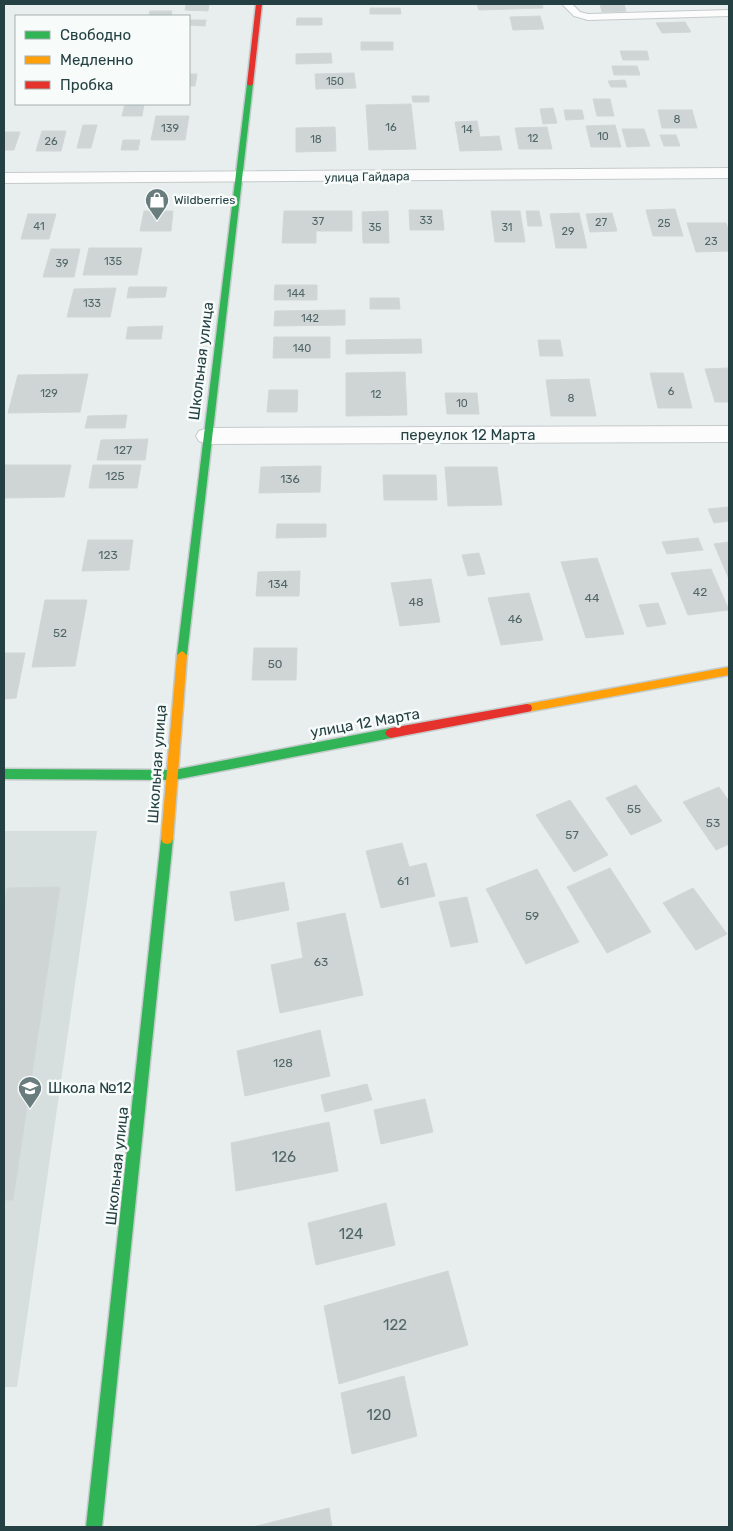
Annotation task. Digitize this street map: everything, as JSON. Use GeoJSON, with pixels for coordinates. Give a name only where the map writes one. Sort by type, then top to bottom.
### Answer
{"type":"FeatureCollection","features":[{"type":"Feature","properties":{"kind":"street","name":"Школьная улица"},"geometry":{"type":"LineString","coordinates":[[94,1527],[174,775],[175,716],[259,4]]}},
{"type":"Feature","properties":{"kind":"street","name":"улица Гайдара"},"geometry":{"type":"LineString","coordinates":[[4,178],[239,178],[729,173]]}},
{"type":"Feature","properties":{"kind":"street","name":"переулок 12 Марта"},"geometry":{"type":"LineString","coordinates":[[207,436],[729,434]]}},
{"type":"Feature","properties":{"kind":"street","name":"улица 12 Марта"},"geometry":{"type":"LineString","coordinates":[[4,774],[174,775],[240,761],[729,671]]}},
{"type":"Feature","properties":{"kind":"lane"},"geometry":{"type":"LineString","coordinates":[[567,4],[577,14],[588,17],[729,13]]}},
{"type":"Feature","properties":{"kind":"shaded area","name":"Школа №12"},"geometry":{"type":"Polygon","coordinates":[[[4,831],[97,831],[17,1387],[4,1387],[4,831]]]}},
{"type":"Feature","properties":{"kind":"building"},"geometry":{"type":"Polygon","coordinates":[[[186,4],[209,4],[208,11],[185,10],[186,4]]]}},
{"type":"Feature","properties":{"kind":"building"},"geometry":{"type":"Polygon","coordinates":[[[477,4],[542,4],[543,8],[479,10],[477,4]]]}},
{"type":"Feature","properties":{"kind":"building"},"geometry":{"type":"Polygon","coordinates":[[[600,4],[624,4],[626,11],[602,12],[600,4]]]}},
{"type":"Feature","properties":{"kind":"building"},"geometry":{"type":"Polygon","coordinates":[[[370,8],[400,8],[401,14],[370,14],[370,8]]]}},
{"type":"Feature","properties":{"kind":"building"},"geometry":{"type":"Polygon","coordinates":[[[150,11],[172,11],[171,15],[149,15],[150,11]]]}},
{"type":"Feature","properties":{"kind":"building"},"geometry":{"type":"Polygon","coordinates":[[[540,16],[544,29],[513,30],[510,17],[540,16]]]}},
{"type":"Feature","properties":{"kind":"building"},"geometry":{"type":"Polygon","coordinates":[[[297,18],[322,18],[322,25],[296,25],[297,18]]]}},
{"type":"Feature","properties":{"kind":"building"},"geometry":{"type":"Polygon","coordinates":[[[190,20],[206,20],[205,26],[190,25],[190,20]]]}},
{"type":"Feature","properties":{"kind":"building"},"geometry":{"type":"Polygon","coordinates":[[[685,22],[691,32],[662,33],[656,23],[685,22]]]}},
{"type":"Feature","properties":{"kind":"building"},"geometry":{"type":"Polygon","coordinates":[[[361,42],[393,42],[393,50],[361,50],[361,42]]]}},
{"type":"Feature","properties":{"kind":"building"},"geometry":{"type":"Polygon","coordinates":[[[620,51],[647,51],[649,60],[623,60],[620,51]]]}},
{"type":"Feature","properties":{"kind":"building"},"geometry":{"type":"Polygon","coordinates":[[[331,53],[332,63],[296,64],[296,54],[331,53]]]}},
{"type":"Feature","properties":{"kind":"building"},"geometry":{"type":"Polygon","coordinates":[[[612,66],[637,66],[640,75],[614,75],[612,66]]]}},
{"type":"Feature","properties":{"kind":"building"},"geometry":{"type":"Polygon","coordinates":[[[354,73],[356,88],[316,89],[315,74],[354,73]]]}},
{"type":"Feature","properties":{"kind":"building"},"geometry":{"type":"Polygon","coordinates":[[[190,74],[197,74],[195,86],[190,86],[190,74]]]}},
{"type":"Feature","properties":{"kind":"building"},"geometry":{"type":"Polygon","coordinates":[[[625,80],[627,87],[611,87],[608,81],[625,80]]]}},
{"type":"Feature","properties":{"kind":"building"},"geometry":{"type":"Polygon","coordinates":[[[412,96],[429,96],[429,102],[413,102],[412,96]]]}},
{"type":"Feature","properties":{"kind":"building"},"geometry":{"type":"Polygon","coordinates":[[[593,99],[610,99],[614,116],[597,116],[593,99]]]}},
{"type":"Feature","properties":{"kind":"building"},"geometry":{"type":"Polygon","coordinates":[[[411,104],[416,149],[369,150],[366,105],[411,104]]]}},
{"type":"Feature","properties":{"kind":"building"},"geometry":{"type":"Polygon","coordinates":[[[125,105],[144,105],[142,116],[122,116],[125,105]]]}},
{"type":"Feature","properties":{"kind":"building"},"geometry":{"type":"Polygon","coordinates":[[[553,108],[557,123],[543,124],[540,109],[553,108]]]}},
{"type":"Feature","properties":{"kind":"building"},"geometry":{"type":"Polygon","coordinates":[[[564,110],[582,110],[584,119],[566,120],[564,110]]]}},
{"type":"Feature","properties":{"kind":"building"},"geometry":{"type":"Polygon","coordinates":[[[658,110],[692,110],[697,128],[662,128],[658,110]]]}},
{"type":"Feature","properties":{"kind":"building"},"geometry":{"type":"Polygon","coordinates":[[[156,116],[189,116],[185,140],[151,140],[156,116]]]}},
{"type":"Feature","properties":{"kind":"building"},"geometry":{"type":"Polygon","coordinates":[[[477,121],[480,137],[499,136],[502,150],[460,151],[455,122],[477,121]]]}},
{"type":"Feature","properties":{"kind":"building"},"geometry":{"type":"Polygon","coordinates":[[[83,125],[97,125],[91,148],[77,148],[83,125]]]}},
{"type":"Feature","properties":{"kind":"building"},"geometry":{"type":"Polygon","coordinates":[[[615,125],[621,147],[591,147],[586,126],[615,125]]]}},
{"type":"Feature","properties":{"kind":"building"},"geometry":{"type":"Polygon","coordinates":[[[335,127],[336,151],[296,152],[296,128],[335,127]]]}},
{"type":"Feature","properties":{"kind":"building"},"geometry":{"type":"Polygon","coordinates":[[[547,127],[552,149],[519,149],[515,128],[547,127]]]}},
{"type":"Feature","properties":{"kind":"building"},"geometry":{"type":"Polygon","coordinates":[[[622,129],[644,129],[650,146],[627,147],[622,129]]]}},
{"type":"Feature","properties":{"kind":"building"},"geometry":{"type":"Polygon","coordinates":[[[42,131],[66,131],[61,151],[36,151],[42,131]]]}},
{"type":"Feature","properties":{"kind":"building"},"geometry":{"type":"Polygon","coordinates":[[[4,132],[20,132],[14,150],[4,150],[4,132]]]}},
{"type":"Feature","properties":{"kind":"building"},"geometry":{"type":"Polygon","coordinates":[[[660,135],[676,135],[680,146],[664,146],[660,135]]]}},
{"type":"Feature","properties":{"kind":"building"},"geometry":{"type":"Polygon","coordinates":[[[123,140],[140,140],[138,150],[121,150],[123,140]]]}},
{"type":"Feature","properties":{"kind":"building"},"geometry":{"type":"Polygon","coordinates":[[[675,209],[683,236],[653,236],[646,210],[675,209]]]}},
{"type":"Feature","properties":{"kind":"building"},"geometry":{"type":"Polygon","coordinates":[[[409,210],[442,210],[444,230],[410,230],[409,210]]]}},
{"type":"Feature","properties":{"kind":"building","name":"Wildberries"},"geometry":{"type":"Polygon","coordinates":[[[144,211],[173,211],[171,231],[140,231],[144,211]]]}},
{"type":"Feature","properties":{"kind":"building"},"geometry":{"type":"Polygon","coordinates":[[[284,211],[352,211],[352,231],[316,231],[316,243],[282,243],[284,211]]]}},
{"type":"Feature","properties":{"kind":"building"},"geometry":{"type":"Polygon","coordinates":[[[388,211],[389,243],[363,243],[362,212],[388,211]]]}},
{"type":"Feature","properties":{"kind":"building"},"geometry":{"type":"Polygon","coordinates":[[[491,211],[520,211],[525,242],[495,242],[491,211]]]}},
{"type":"Feature","properties":{"kind":"building"},"geometry":{"type":"Polygon","coordinates":[[[526,211],[539,211],[542,226],[528,226],[526,211]]]}},
{"type":"Feature","properties":{"kind":"building"},"geometry":{"type":"Polygon","coordinates":[[[579,213],[587,248],[556,248],[550,214],[579,213]]]}},
{"type":"Feature","properties":{"kind":"building"},"geometry":{"type":"Polygon","coordinates":[[[612,213],[617,231],[590,232],[586,214],[612,213]]]}},
{"type":"Feature","properties":{"kind":"building"},"geometry":{"type":"Polygon","coordinates":[[[28,214],[56,214],[49,239],[21,239],[28,214]]]}},
{"type":"Feature","properties":{"kind":"building"},"geometry":{"type":"Polygon","coordinates":[[[687,223],[726,223],[729,231],[729,251],[696,252],[687,223]]]}},
{"type":"Feature","properties":{"kind":"building"},"geometry":{"type":"Polygon","coordinates":[[[89,248],[142,248],[137,275],[83,275],[89,248]]]}},
{"type":"Feature","properties":{"kind":"building"},"geometry":{"type":"Polygon","coordinates":[[[51,249],[80,249],[74,277],[43,277],[51,249]]]}},
{"type":"Feature","properties":{"kind":"building"},"geometry":{"type":"Polygon","coordinates":[[[275,285],[317,285],[317,300],[274,300],[275,285]]]}},
{"type":"Feature","properties":{"kind":"building"},"geometry":{"type":"Polygon","coordinates":[[[129,287],[167,287],[165,297],[127,298],[129,287]]]}},
{"type":"Feature","properties":{"kind":"building"},"geometry":{"type":"Polygon","coordinates":[[[116,288],[110,317],[67,317],[74,289],[116,288]]]}},
{"type":"Feature","properties":{"kind":"building"},"geometry":{"type":"Polygon","coordinates":[[[370,298],[399,298],[400,309],[370,309],[370,298]]]}},
{"type":"Feature","properties":{"kind":"building"},"geometry":{"type":"Polygon","coordinates":[[[345,310],[345,325],[274,326],[275,311],[345,310]]]}},
{"type":"Feature","properties":{"kind":"building"},"geometry":{"type":"Polygon","coordinates":[[[163,326],[161,339],[126,339],[128,327],[163,326]]]}},
{"type":"Feature","properties":{"kind":"building"},"geometry":{"type":"Polygon","coordinates":[[[274,337],[330,337],[330,358],[273,358],[274,337]]]}},
{"type":"Feature","properties":{"kind":"building"},"geometry":{"type":"Polygon","coordinates":[[[421,339],[422,353],[346,354],[346,340],[421,339]]]}},
{"type":"Feature","properties":{"kind":"building"},"geometry":{"type":"Polygon","coordinates":[[[538,340],[560,340],[563,356],[540,356],[538,340]]]}},
{"type":"Feature","properties":{"kind":"building"},"geometry":{"type":"Polygon","coordinates":[[[729,368],[729,402],[715,402],[705,369],[729,368]]]}},
{"type":"Feature","properties":{"kind":"building"},"geometry":{"type":"Polygon","coordinates":[[[405,372],[407,415],[346,416],[346,373],[405,372]]]}},
{"type":"Feature","properties":{"kind":"building"},"geometry":{"type":"Polygon","coordinates":[[[650,373],[683,373],[692,408],[658,408],[650,373]]]}},
{"type":"Feature","properties":{"kind":"building"},"geometry":{"type":"Polygon","coordinates":[[[88,374],[80,412],[8,413],[18,375],[88,374]]]}},
{"type":"Feature","properties":{"kind":"building"},"geometry":{"type":"Polygon","coordinates":[[[589,379],[596,416],[551,416],[546,380],[589,379]]]}},
{"type":"Feature","properties":{"kind":"building"},"geometry":{"type":"Polygon","coordinates":[[[269,390],[298,390],[297,412],[267,412],[269,390]]]}},
{"type":"Feature","properties":{"kind":"building"},"geometry":{"type":"Polygon","coordinates":[[[445,393],[477,393],[479,414],[447,414],[445,393]]]}},
{"type":"Feature","properties":{"kind":"building"},"geometry":{"type":"Polygon","coordinates":[[[127,415],[125,428],[85,428],[88,416],[127,415]]]}},
{"type":"Feature","properties":{"kind":"building"},"geometry":{"type":"Polygon","coordinates":[[[148,439],[145,460],[97,460],[101,440],[148,439]]]}},
{"type":"Feature","properties":{"kind":"building"},"geometry":{"type":"Polygon","coordinates":[[[4,465],[71,465],[64,497],[4,498],[4,465]]]}},
{"type":"Feature","properties":{"kind":"building"},"geometry":{"type":"Polygon","coordinates":[[[93,465],[141,465],[137,488],[89,488],[93,465]]]}},
{"type":"Feature","properties":{"kind":"building"},"geometry":{"type":"Polygon","coordinates":[[[321,466],[320,492],[259,493],[261,467],[321,466]]]}},
{"type":"Feature","properties":{"kind":"building"},"geometry":{"type":"Polygon","coordinates":[[[445,467],[497,467],[502,505],[448,506],[445,467]]]}},
{"type":"Feature","properties":{"kind":"building"},"geometry":{"type":"Polygon","coordinates":[[[383,475],[436,475],[437,500],[384,500],[383,475]]]}},
{"type":"Feature","properties":{"kind":"building"},"geometry":{"type":"Polygon","coordinates":[[[729,507],[729,521],[714,523],[708,509],[729,507]]]}},
{"type":"Feature","properties":{"kind":"building"},"geometry":{"type":"Polygon","coordinates":[[[277,524],[326,524],[326,537],[276,538],[277,524]]]}},
{"type":"Feature","properties":{"kind":"building"},"geometry":{"type":"Polygon","coordinates":[[[698,538],[703,550],[667,554],[662,542],[698,538]]]}},
{"type":"Feature","properties":{"kind":"building"},"geometry":{"type":"Polygon","coordinates":[[[88,540],[133,540],[129,570],[82,571],[88,540]]]}},
{"type":"Feature","properties":{"kind":"building"},"geometry":{"type":"Polygon","coordinates":[[[729,542],[729,579],[714,544],[729,542]]]}},
{"type":"Feature","properties":{"kind":"building"},"geometry":{"type":"Polygon","coordinates":[[[479,553],[485,574],[468,576],[462,555],[479,553]]]}},
{"type":"Feature","properties":{"kind":"building"},"geometry":{"type":"Polygon","coordinates":[[[597,558],[624,634],[586,638],[561,562],[597,558]]]}},
{"type":"Feature","properties":{"kind":"building"},"geometry":{"type":"Polygon","coordinates":[[[711,569],[729,610],[688,615],[671,573],[711,569]]]}},
{"type":"Feature","properties":{"kind":"building"},"geometry":{"type":"Polygon","coordinates":[[[300,571],[299,596],[256,596],[258,572],[300,571]]]}},
{"type":"Feature","properties":{"kind":"building"},"geometry":{"type":"Polygon","coordinates":[[[431,579],[440,622],[400,626],[391,583],[431,579]]]}},
{"type":"Feature","properties":{"kind":"building"},"geometry":{"type":"Polygon","coordinates":[[[529,593],[543,640],[501,645],[488,598],[529,593]]]}},
{"type":"Feature","properties":{"kind":"building"},"geometry":{"type":"Polygon","coordinates":[[[45,600],[87,600],[75,666],[32,667],[45,600]]]}},
{"type":"Feature","properties":{"kind":"building"},"geometry":{"type":"Polygon","coordinates":[[[658,603],[666,624],[647,627],[639,605],[658,603]]]}},
{"type":"Feature","properties":{"kind":"building"},"geometry":{"type":"Polygon","coordinates":[[[254,648],[297,648],[296,680],[252,680],[254,648]]]}},
{"type":"Feature","properties":{"kind":"building"},"geometry":{"type":"Polygon","coordinates":[[[4,653],[25,653],[16,698],[4,699],[4,653]]]}},
{"type":"Feature","properties":{"kind":"building"},"geometry":{"type":"Polygon","coordinates":[[[636,785],[662,821],[631,835],[606,798],[636,785]]]}},
{"type":"Feature","properties":{"kind":"building"},"geometry":{"type":"Polygon","coordinates":[[[719,787],[729,801],[729,844],[716,850],[683,802],[719,787]]]}},
{"type":"Feature","properties":{"kind":"building"},"geometry":{"type":"Polygon","coordinates":[[[570,800],[608,855],[574,872],[536,815],[570,800]]]}},
{"type":"Feature","properties":{"kind":"building"},"geometry":{"type":"Polygon","coordinates":[[[402,843],[409,867],[426,863],[435,896],[381,908],[366,851],[402,843]]]}},
{"type":"Feature","properties":{"kind":"building"},"geometry":{"type":"Polygon","coordinates":[[[610,868],[651,932],[607,953],[567,887],[610,868]]]}},
{"type":"Feature","properties":{"kind":"building"},"geometry":{"type":"Polygon","coordinates":[[[537,869],[579,942],[526,964],[486,889],[537,869]]]}},
{"type":"Feature","properties":{"kind":"building"},"geometry":{"type":"Polygon","coordinates":[[[284,882],[289,910],[235,921],[230,892],[284,882]]]}},
{"type":"Feature","properties":{"kind":"building"},"geometry":{"type":"Polygon","coordinates":[[[60,887],[42,1007],[4,1008],[4,908],[7,888],[60,887]]]}},
{"type":"Feature","properties":{"kind":"building"},"geometry":{"type":"Polygon","coordinates":[[[693,888],[727,934],[696,950],[663,903],[693,888]]]}},
{"type":"Feature","properties":{"kind":"building"},"geometry":{"type":"Polygon","coordinates":[[[467,897],[478,942],[451,947],[439,902],[467,897]]]}},
{"type":"Feature","properties":{"kind":"building"},"geometry":{"type":"Polygon","coordinates":[[[345,913],[363,995],[280,1013],[271,965],[303,958],[297,923],[345,913]]]}},
{"type":"Feature","properties":{"kind":"building"},"geometry":{"type":"Polygon","coordinates":[[[42,1007],[13,1200],[4,1200],[4,1008],[42,1007]]]}},
{"type":"Feature","properties":{"kind":"building"},"geometry":{"type":"Polygon","coordinates":[[[320,1030],[330,1076],[245,1096],[237,1051],[320,1030]]]}},
{"type":"Feature","properties":{"kind":"building"},"geometry":{"type":"Polygon","coordinates":[[[367,1084],[372,1100],[325,1112],[321,1095],[367,1084]]]}},
{"type":"Feature","properties":{"kind":"building"},"geometry":{"type":"Polygon","coordinates":[[[425,1099],[433,1132],[381,1144],[374,1110],[425,1099]]]}},
{"type":"Feature","properties":{"kind":"building"},"geometry":{"type":"Polygon","coordinates":[[[329,1122],[338,1171],[236,1191],[231,1143],[329,1122]]]}},
{"type":"Feature","properties":{"kind":"building"},"geometry":{"type":"Polygon","coordinates":[[[386,1203],[395,1245],[316,1265],[308,1223],[386,1203]]]}},
{"type":"Feature","properties":{"kind":"building"},"geometry":{"type":"Polygon","coordinates":[[[448,1271],[468,1345],[339,1384],[324,1306],[448,1271]]]}},
{"type":"Feature","properties":{"kind":"building"},"geometry":{"type":"Polygon","coordinates":[[[404,1376],[417,1436],[352,1454],[341,1393],[404,1376]]]}},
{"type":"Feature","properties":{"kind":"building"},"geometry":{"type":"Polygon","coordinates":[[[329,1508],[332,1527],[253,1527],[329,1508]]]}},
{"type":"Feature","properties":{"kind":"traffic: fast"},"geometry":{"type":"LineString","coordinates":[[182,655],[250,84]]}},
{"type":"Feature","properties":{"kind":"traffic: fast"},"geometry":{"type":"LineString","coordinates":[[4,774],[174,775],[391,733]]}},
{"type":"Feature","properties":{"kind":"traffic: fast"},"geometry":{"type":"LineString","coordinates":[[94,1527],[167,839]]}},
{"type":"Feature","properties":{"kind":"traffic: slow"},"geometry":{"type":"LineString","coordinates":[[167,839],[182,655]]}},
{"type":"Feature","properties":{"kind":"traffic: slow"},"geometry":{"type":"LineString","coordinates":[[527,708],[729,671]]}},
{"type":"Feature","properties":{"kind":"traffic: jam"},"geometry":{"type":"LineString","coordinates":[[250,84],[259,4]]}},
{"type":"Feature","properties":{"kind":"traffic: jam"},"geometry":{"type":"LineString","coordinates":[[391,733],[527,708]]}},
{"type":"Feature","properties":{"kind":"place","name":"Wildberries"},"geometry":{"type":"Point","coordinates":[157,221]}},
{"type":"Feature","properties":{"kind":"place","name":"Школа №12"},"geometry":{"type":"Point","coordinates":[30,1109]}}]}
